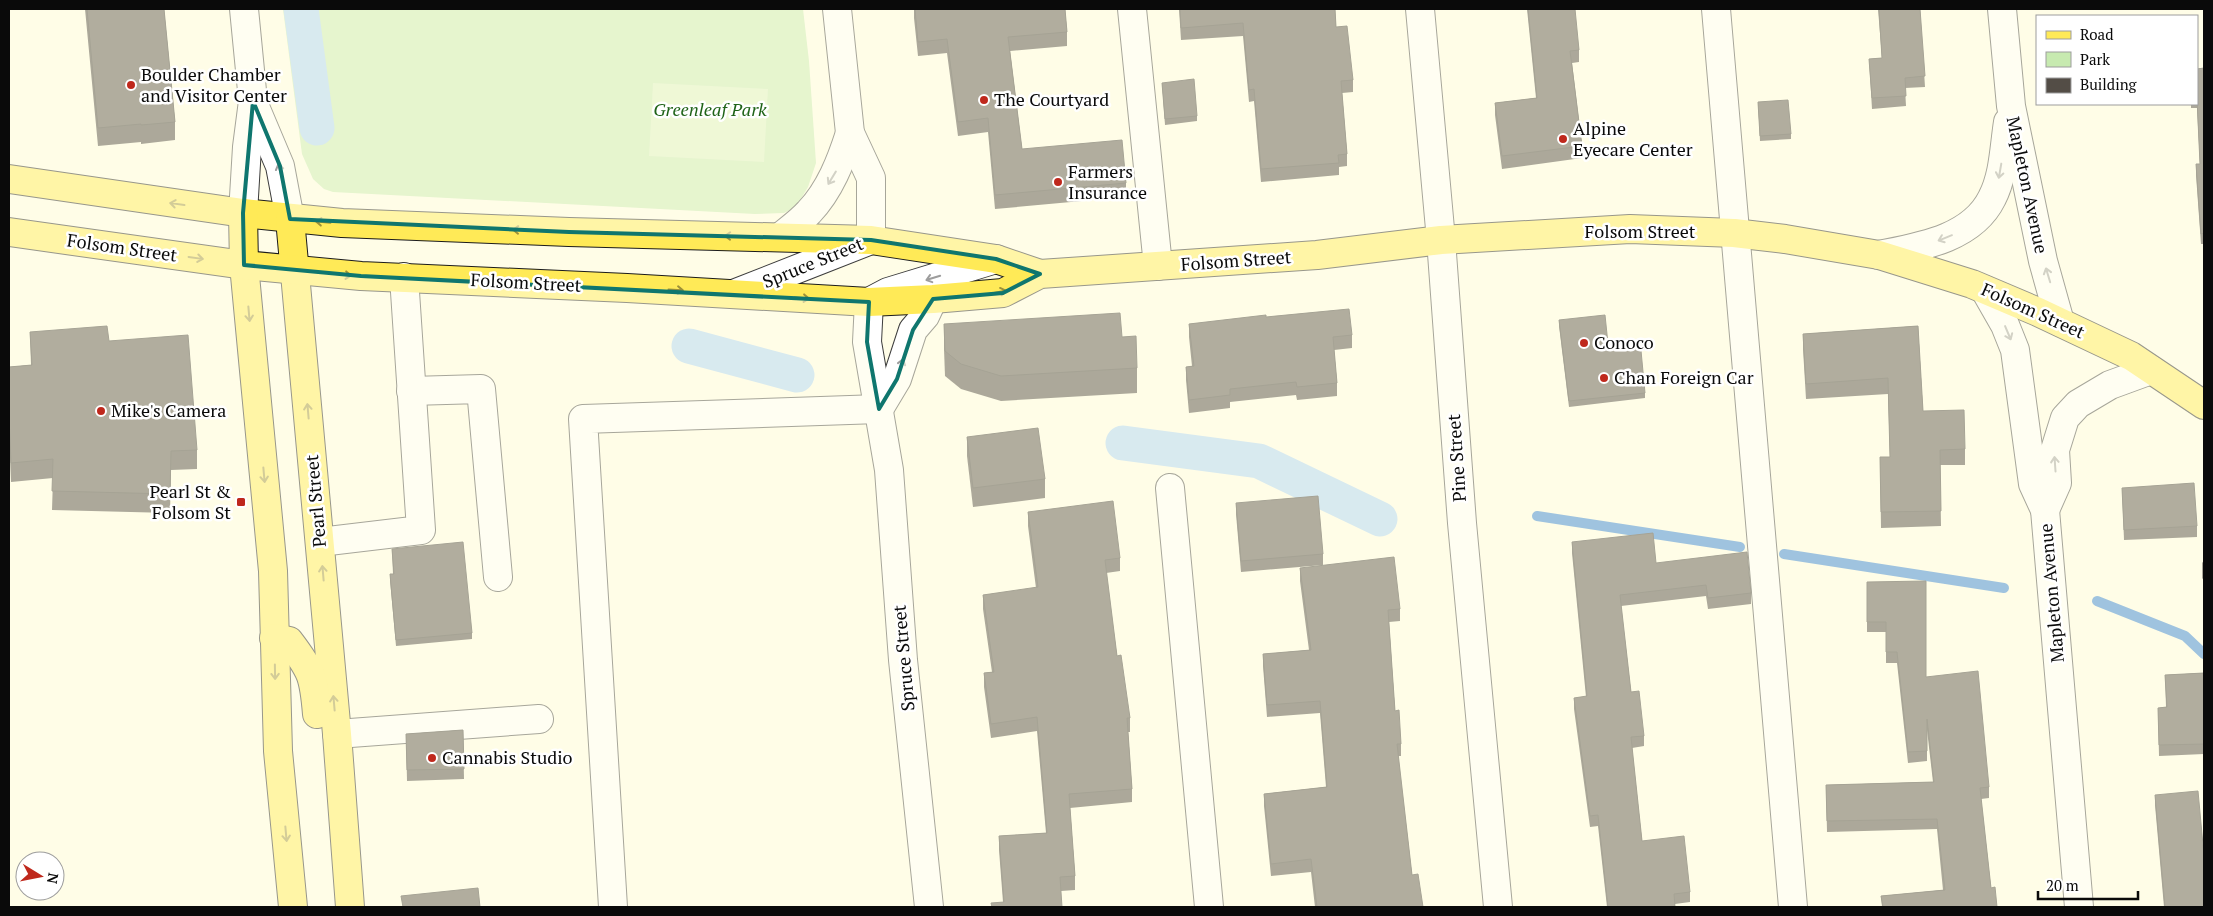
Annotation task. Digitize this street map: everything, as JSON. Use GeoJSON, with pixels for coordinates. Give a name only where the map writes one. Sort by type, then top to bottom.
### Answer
{"type":"FeatureCollection","features":[{"type":"Feature","properties":{"kind":"main road","name":"Folsom Street"},"geometry":{"type":"LineString","coordinates":[[9,178],[243,214],[290,219],[362,224],[871,240],[996,259],[1040,274],[1317,255],[1441,240],[1630,229],[1734,233],[1785,239],[1879,255],[1985,290],[2060,322],[2130,356],[2204,405]]}},
{"type":"Feature","properties":{"kind":"main road","name":"Pearl Street"},"geometry":{"type":"LineString","coordinates":[[243,214],[244,265],[273,571],[278,751],[293,907]]}},
{"type":"Feature","properties":{"kind":"main road","name":"Pearl Street"},"geometry":{"type":"LineString","coordinates":[[290,219],[337,734],[350,907]]}},
{"type":"Feature","properties":{"kind":"main road","name":"Folsom Street"},"geometry":{"type":"LineString","coordinates":[[9,232],[296,271],[869,302],[1003,293],[1040,274]]}},
{"type":"Feature","properties":{"kind":"main road"},"geometry":{"type":"LineString","coordinates":[[274,638],[288,641],[304,660],[314,680],[326,803],[346,857]]}},
{"type":"Feature","properties":{"kind":"street","name":"Pearl Street"},"geometry":{"type":"LineString","coordinates":[[243,214],[247,147],[253,101],[244,9]]}},
{"type":"Feature","properties":{"kind":"street","name":"Spruce Street"},"geometry":{"type":"LineString","coordinates":[[736,294],[871,240],[871,178],[850,133],[837,9]]}},
{"type":"Feature","properties":{"kind":"street"},"geometry":{"type":"LineString","coordinates":[[1132,9],[1158,266]]}},
{"type":"Feature","properties":{"kind":"street","name":"Pine Street"},"geometry":{"type":"LineString","coordinates":[[1420,9],[1441,240],[1462,523],[1498,907]]}},
{"type":"Feature","properties":{"kind":"street"},"geometry":{"type":"LineString","coordinates":[[1716,9],[1792,907]]}},
{"type":"Feature","properties":{"kind":"street","name":"Mapleton Avenue"},"geometry":{"type":"LineString","coordinates":[[2002,9],[2011,106],[2043,261],[2060,322]]}},
{"type":"Feature","properties":{"kind":"street","name":"Pearl Street"},"geometry":{"type":"LineString","coordinates":[[253,101],[280,166],[290,219]]}},
{"type":"Feature","properties":{"kind":"street","name":"Mapleton Avenue"},"geometry":{"type":"LineString","coordinates":[[1879,255],[1926,245],[1955,234],[1977,218],[1992,198],[2000,177],[2011,106]]}},
{"type":"Feature","properties":{"kind":"street","name":"Spruce Street"},"geometry":{"type":"LineString","coordinates":[[780,237],[810,211],[822,194],[839,166],[850,133]]}},
{"type":"Feature","properties":{"kind":"street"},"geometry":{"type":"LineString","coordinates":[[869,302],[888,292],[996,259]]}},
{"type":"Feature","properties":{"kind":"street"},"geometry":{"type":"LineString","coordinates":[[320,542],[421,530],[404,277]]}},
{"type":"Feature","properties":{"kind":"street","name":"Mapleton Avenue"},"geometry":{"type":"LineString","coordinates":[[1985,290],[2005,325],[2015,350],[2033,484],[2045,510],[2079,907]]}},
{"type":"Feature","properties":{"kind":"street"},"geometry":{"type":"LineString","coordinates":[[613,907],[583,419],[878,409],[897,379],[913,330],[925,316],[934,299]]}},
{"type":"Feature","properties":{"kind":"street","name":"Spruce Street"},"geometry":{"type":"LineString","coordinates":[[869,302],[867,342],[889,470],[903,660],[929,907]]}},
{"type":"Feature","properties":{"kind":"street"},"geometry":{"type":"LineString","coordinates":[[2045,510],[2057,483],[2055,450],[2065,418],[2078,404],[2110,384],[2151,370]]}},
{"type":"Feature","properties":{"kind":"street"},"geometry":{"type":"LineString","coordinates":[[411,391],[481,389],[498,578]]}},
{"type":"Feature","properties":{"kind":"street"},"geometry":{"type":"LineString","coordinates":[[1170,488],[1209,907]]}},
{"type":"Feature","properties":{"kind":"street"},"geometry":{"type":"LineString","coordinates":[[337,734],[539,719]]}},
{"type":"Feature","properties":{"kind":"highlighted area"},"geometry":{"type":"Polygon","coordinates":[[[253,101],[280,166],[290,219],[569,232],[871,240],[996,259],[1040,274],[1003,293],[933,299],[913,330],[897,379],[879,409],[867,342],[869,302],[361,276],[244,265],[243,213],[253,101]]]}},
{"type":"Feature","properties":{"kind":"green space","name":"Greenleaf Park"},"geometry":{"type":"Polygon","coordinates":[[[283,9],[803,9],[809,61],[816,163],[808,187],[796,207],[784,213],[755,214],[333,192],[324,189],[313,179],[302,154],[283,9]]]}},
{"type":"Feature","properties":{"kind":"green space"},"geometry":{"type":"Polygon","coordinates":[[[653,83],[768,89],[764,162],[649,156],[653,83]]]}},
{"type":"Feature","properties":{"kind":"building","name":"Boulder Chamber and Visitor Center"},"geometry":{"type":"Polygon","coordinates":[[[87,9],[164,9],[175,122],[98,128],[87,9]]]}},
{"type":"Feature","properties":{"kind":"building"},"geometry":{"type":"Polygon","coordinates":[[[915,9],[1065,9],[1067,32],[1008,37],[1022,149],[1122,140],[1126,183],[995,195],[988,118],[958,122],[947,39],[918,42],[915,9]]]}},
{"type":"Feature","properties":{"kind":"building"},"geometry":{"type":"Polygon","coordinates":[[[1180,9],[1335,9],[1336,27],[1347,26],[1353,80],[1341,81],[1347,154],[1338,155],[1339,163],[1261,169],[1254,89],[1249,90],[1243,23],[1181,28],[1180,9]]]}},
{"type":"Feature","properties":{"kind":"building"},"geometry":{"type":"Polygon","coordinates":[[[1528,9],[1575,9],[1579,50],[1570,51],[1582,146],[1502,156],[1495,103],[1537,98],[1528,9]]]}},
{"type":"Feature","properties":{"kind":"building"},"geometry":{"type":"Polygon","coordinates":[[[1879,9],[1920,9],[1925,76],[1905,78],[1906,96],[1872,98],[1869,59],[1882,58],[1879,9]]]}},
{"type":"Feature","properties":{"kind":"building"},"geometry":{"type":"Polygon","coordinates":[[[2204,68],[2204,233],[2201,234],[2196,164],[2200,164],[2198,69],[2204,68]]]}},
{"type":"Feature","properties":{"kind":"building"},"geometry":{"type":"Polygon","coordinates":[[[1194,79],[1197,116],[1165,119],[1162,83],[1194,79]]]}},
{"type":"Feature","properties":{"kind":"building"},"geometry":{"type":"Polygon","coordinates":[[[1788,100],[1791,134],[1760,136],[1758,102],[1788,100]]]}},
{"type":"Feature","properties":{"kind":"building"},"geometry":{"type":"Polygon","coordinates":[[[1349,309],[1352,335],[1333,337],[1337,383],[1297,387],[1296,382],[1230,389],[1230,395],[1189,400],[1186,367],[1194,366],[1189,324],[1266,315],[1266,317],[1349,309]]]}},
{"type":"Feature","properties":{"kind":"building"},"geometry":{"type":"Polygon","coordinates":[[[1120,313],[1122,337],[1136,336],[1137,368],[1001,376],[961,364],[945,351],[944,324],[1120,313]]]}},
{"type":"Feature","properties":{"kind":"building","name":"Chan Foreign Car"},"geometry":{"type":"Polygon","coordinates":[[[1605,315],[1608,344],[1640,340],[1645,393],[1569,401],[1559,320],[1605,315]]]}},
{"type":"Feature","properties":{"kind":"building","name":"Mike's Camera"},"geometry":{"type":"Polygon","coordinates":[[[107,326],[109,341],[188,335],[197,450],[171,451],[170,494],[52,491],[53,459],[11,463],[9,367],[32,365],[30,332],[107,326]]]}},
{"type":"Feature","properties":{"kind":"building"},"geometry":{"type":"Polygon","coordinates":[[[1918,326],[1923,411],[1964,410],[1965,449],[1940,450],[1941,511],[1881,512],[1880,457],[1890,457],[1888,378],[1806,384],[1803,334],[1918,326]]]}},
{"type":"Feature","properties":{"kind":"building"},"geometry":{"type":"Polygon","coordinates":[[[1038,428],[1045,479],[973,488],[967,437],[1038,428]]]}},
{"type":"Feature","properties":{"kind":"building"},"geometry":{"type":"Polygon","coordinates":[[[2194,483],[2197,526],[2124,530],[2122,488],[2194,483]]]}},
{"type":"Feature","properties":{"kind":"building"},"geometry":{"type":"Polygon","coordinates":[[[1318,496],[1323,554],[1241,561],[1236,503],[1318,496]]]}},
{"type":"Feature","properties":{"kind":"building"},"geometry":{"type":"Polygon","coordinates":[[[1113,501],[1120,558],[1105,560],[1117,656],[1121,655],[1130,718],[1127,718],[1132,789],[1069,794],[1075,876],[1060,877],[1062,907],[992,907],[991,903],[1004,902],[999,836],[1047,833],[1037,717],[991,724],[984,673],[994,672],[983,595],[1038,587],[1028,512],[1113,501]]]}},
{"type":"Feature","properties":{"kind":"building"},"geometry":{"type":"Polygon","coordinates":[[[1653,533],[1656,563],[1747,552],[1751,593],[1708,598],[1706,585],[1620,595],[1631,692],[1639,691],[1644,736],[1631,737],[1642,841],[1684,836],[1690,892],[1674,894],[1675,907],[1608,907],[1598,815],[1590,816],[1574,698],[1587,696],[1572,542],[1653,533]]]}},
{"type":"Feature","properties":{"kind":"building"},"geometry":{"type":"Polygon","coordinates":[[[463,542],[472,633],[396,640],[390,574],[394,574],[392,549],[463,542]]]}},
{"type":"Feature","properties":{"kind":"building"},"geometry":{"type":"Polygon","coordinates":[[[1394,557],[1400,609],[1388,610],[1395,711],[1399,710],[1401,744],[1397,744],[1412,875],[1418,874],[1423,907],[1317,907],[1311,859],[1271,864],[1264,794],[1327,787],[1320,701],[1267,705],[1263,654],[1311,650],[1300,568],[1394,557]]]}},
{"type":"Feature","properties":{"kind":"building"},"geometry":{"type":"Polygon","coordinates":[[[1926,581],[1926,677],[1978,671],[1989,787],[1980,788],[1991,888],[1995,887],[1997,907],[1883,907],[1881,896],[1945,890],[1937,819],[1827,821],[1826,785],[1934,782],[1927,719],[1927,751],[1908,752],[1897,652],[1886,652],[1886,622],[1867,622],[1867,582],[1926,581]]]}},
{"type":"Feature","properties":{"kind":"building"},"geometry":{"type":"Polygon","coordinates":[[[2204,673],[2204,744],[2159,745],[2158,708],[2167,707],[2165,675],[2204,673]]]}},
{"type":"Feature","properties":{"kind":"building"},"geometry":{"type":"Polygon","coordinates":[[[463,730],[464,769],[407,770],[406,734],[463,730]]]}},
{"type":"Feature","properties":{"kind":"building"},"geometry":{"type":"Polygon","coordinates":[[[2198,791],[2204,856],[2204,907],[2165,907],[2155,795],[2198,791]]]}},
{"type":"Feature","properties":{"kind":"building"},"geometry":{"type":"Polygon","coordinates":[[[478,888],[480,907],[403,907],[401,896],[478,888]]]}},
{"type":"Feature","properties":{"kind":"waterway"},"geometry":{"type":"LineString","coordinates":[[301,9],[317,128]]}},
{"type":"Feature","properties":{"kind":"waterway"},"geometry":{"type":"LineString","coordinates":[[689,346],[797,375]]}},
{"type":"Feature","properties":{"kind":"waterway"},"geometry":{"type":"LineString","coordinates":[[1123,443],[1259,461],[1380,519]]}},
{"type":"Feature","properties":{"kind":"waterway"},"geometry":{"type":"LineString","coordinates":[[1537,516],[1740,547]]}},
{"type":"Feature","properties":{"kind":"waterway"},"geometry":{"type":"LineString","coordinates":[[1784,554],[2004,588]]}},
{"type":"Feature","properties":{"kind":"waterway"},"geometry":{"type":"LineString","coordinates":[[2097,601],[2185,636],[2204,654]]}},
{"type":"Feature","properties":{"kind":"place","name":"Boulder Chamber and Visitor Center"},"geometry":{"type":"Point","coordinates":[131,85]}},
{"type":"Feature","properties":{"kind":"place","name":"The Courtyard"},"geometry":{"type":"Point","coordinates":[984,100]}},
{"type":"Feature","properties":{"kind":"place","name":"Alpine Eyecare Center"},"geometry":{"type":"Point","coordinates":[1563,139]}},
{"type":"Feature","properties":{"kind":"place","name":"Farmers Insurance"},"geometry":{"type":"Point","coordinates":[1058,182]}},
{"type":"Feature","properties":{"kind":"place","name":"Conoco"},"geometry":{"type":"Point","coordinates":[1584,343]}},
{"type":"Feature","properties":{"kind":"place","name":"Chan Foreign Car"},"geometry":{"type":"Point","coordinates":[1604,378]}},
{"type":"Feature","properties":{"kind":"place","name":"Mike's Camera"},"geometry":{"type":"Point","coordinates":[101,411]}},
{"type":"Feature","properties":{"kind":"place","name":"Pearl St & Folsom St"},"geometry":{"type":"Point","coordinates":[241,502]}},
{"type":"Feature","properties":{"kind":"place","name":"Cannabis Studio"},"geometry":{"type":"Point","coordinates":[432,758]}}]}
